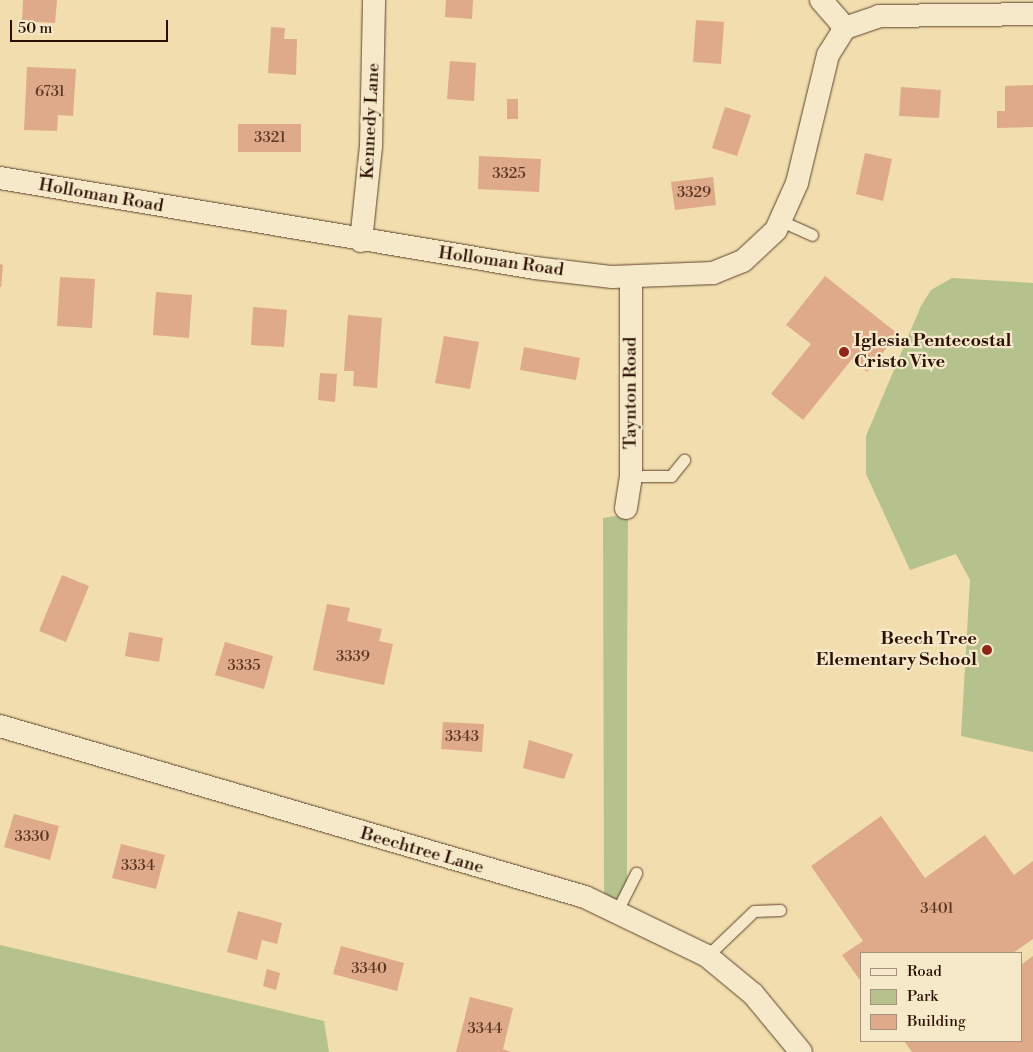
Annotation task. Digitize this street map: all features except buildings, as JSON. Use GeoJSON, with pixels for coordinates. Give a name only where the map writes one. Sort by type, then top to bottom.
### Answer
{"type":"FeatureCollection","features":[{"type":"Feature","properties":{"kind":"street","name":"Kennedy Lane"},"geometry":{"type":"LineString","coordinates":[[361,241],[371,146],[374,0]]}},
{"type":"Feature","properties":{"kind":"street"},"geometry":{"type":"LineString","coordinates":[[821,0],[845,28],[879,16],[1033,14]]}},
{"type":"Feature","properties":{"kind":"street","name":"Holloman Road"},"geometry":{"type":"LineString","coordinates":[[0,178],[361,241],[631,277],[729,268],[762,247],[781,221],[797,183],[828,54],[845,28]]}},
{"type":"Feature","properties":{"kind":"street","name":"Taynton Road"},"geometry":{"type":"LineString","coordinates":[[626,508],[630,476],[631,277]]}},
{"type":"Feature","properties":{"kind":"street","name":"Beechtree Lane"},"geometry":{"type":"LineString","coordinates":[[0,726],[585,898],[707,956],[753,994],[801,1052]]}},
{"type":"Feature","properties":{"kind":"lane"},"geometry":{"type":"LineString","coordinates":[[781,221],[812,235]]}},
{"type":"Feature","properties":{"kind":"lane"},"geometry":{"type":"LineString","coordinates":[[630,476],[671,476],[684,460]]}},
{"type":"Feature","properties":{"kind":"lane"},"geometry":{"type":"LineString","coordinates":[[616,913],[636,873]]}},
{"type":"Feature","properties":{"kind":"lane"},"geometry":{"type":"LineString","coordinates":[[707,956],[754,912],[780,910]]}},
{"type":"Feature","properties":{"kind":"green space"},"geometry":{"type":"Polygon","coordinates":[[[952,278],[1033,283],[1033,752],[961,736],[970,580],[956,554],[910,570],[866,474],[866,436],[921,306],[931,290],[952,278]]]}},
{"type":"Feature","properties":{"kind":"green space"},"geometry":{"type":"Polygon","coordinates":[[[628,514],[627,915],[606,914],[604,888],[603,518],[628,514]]]}},
{"type":"Feature","properties":{"kind":"green space"},"geometry":{"type":"Polygon","coordinates":[[[0,945],[324,1021],[329,1052],[0,1052],[0,945]]]}},
{"type":"Feature","properties":{"kind":"place","name":"Iglesia Pentecostal Cristo Vive"},"geometry":{"type":"Point","coordinates":[844,352]}},
{"type":"Feature","properties":{"kind":"place","name":"Beech Tree Elementary School"},"geometry":{"type":"Point","coordinates":[987,650]}}]}
